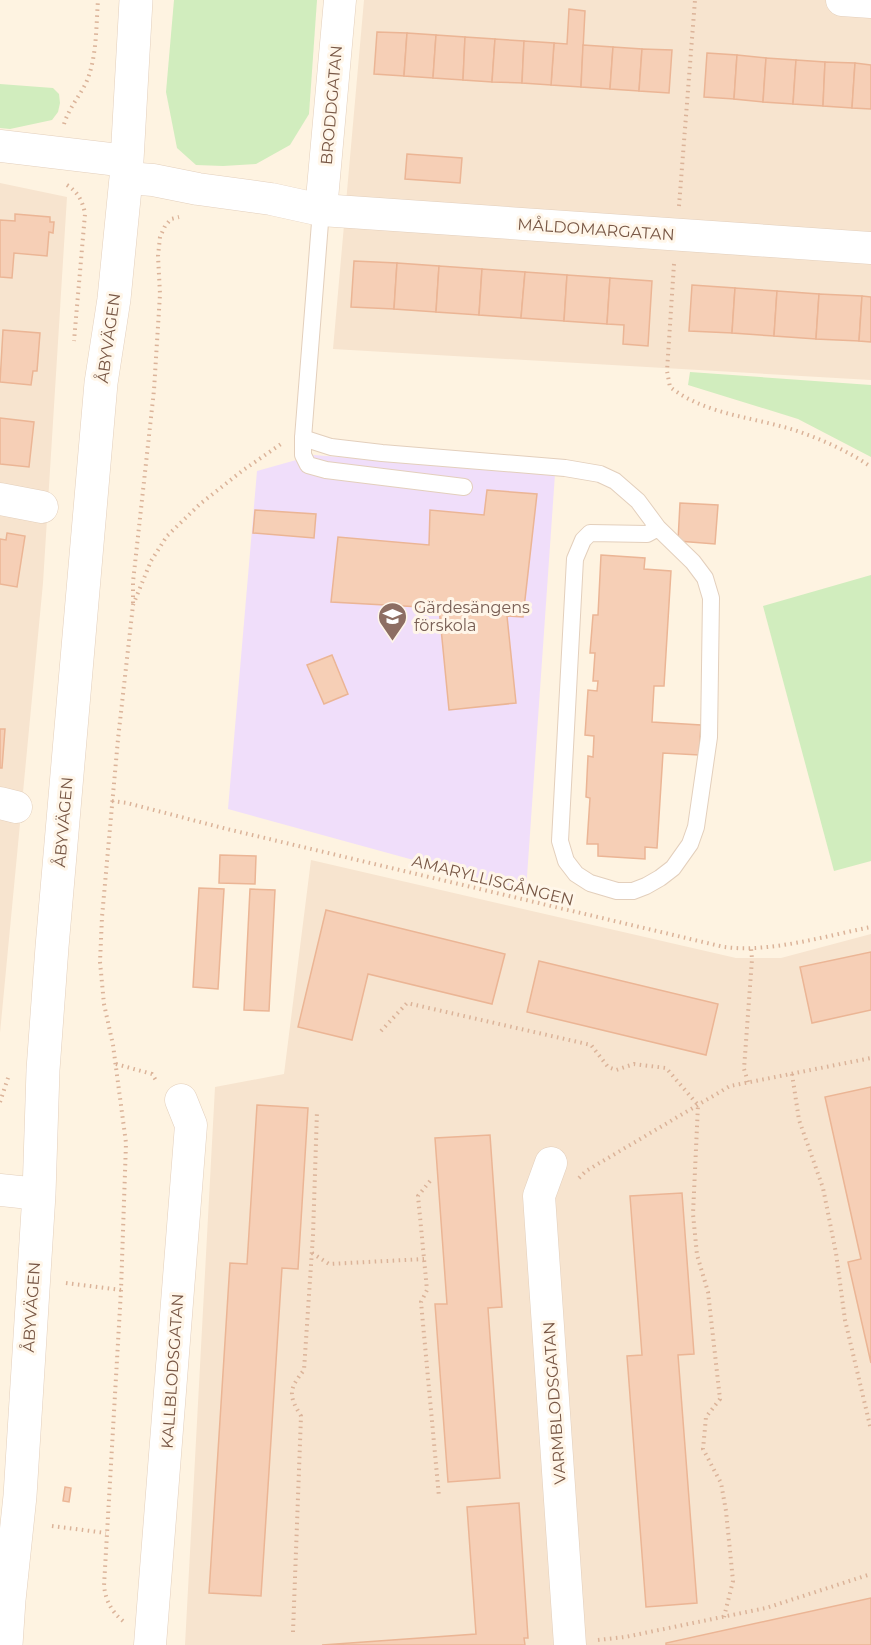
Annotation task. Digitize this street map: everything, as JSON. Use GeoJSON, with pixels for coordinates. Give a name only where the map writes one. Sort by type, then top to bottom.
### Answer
{"type":"FeatureCollection","features":[{"type":"Feature","properties":{"kind":"street","name":"ÅBYVÄGEN"},"geometry":{"type":"LineString","coordinates":[[6,1645],[20,1496],[39,1194],[43,1070],[101,383],[114,299],[127,169],[136,0]]}},
{"type":"Feature","properties":{"kind":"street","name":"BRODDGATAN"},"geometry":{"type":"LineString","coordinates":[[321,210],[340,0]]}},
{"type":"Feature","properties":{"kind":"street"},"geometry":{"type":"LineString","coordinates":[[842,0],[871,2]]}},
{"type":"Feature","properties":{"kind":"street","name":"MÅLDOMARGATAN"},"geometry":{"type":"LineString","coordinates":[[0,146],[60,153],[127,169],[153,180],[271,199],[321,210],[871,248]]}},
{"type":"Feature","properties":{"kind":"street"},"geometry":{"type":"LineString","coordinates":[[0,499],[42,507]]}},
{"type":"Feature","properties":{"kind":"street","name":"KALLBLODSGATAN"},"geometry":{"type":"LineString","coordinates":[[151,1637],[191,1125],[181,1100]]}},
{"type":"Feature","properties":{"kind":"street","name":"VARMBLODSGATAN"},"geometry":{"type":"LineString","coordinates":[[550,1163],[539,1196],[570,1644]]}},
{"type":"Feature","properties":{"kind":"street"},"geometry":{"type":"LineString","coordinates":[[0,1190],[39,1194]]}},
{"type":"Feature","properties":{"kind":"lane"},"geometry":{"type":"LineString","coordinates":[[321,210],[303,438],[303,455],[308,465],[326,470],[464,487]]}},
{"type":"Feature","properties":{"kind":"lane"},"geometry":{"type":"LineString","coordinates":[[303,438],[331,447],[565,468],[600,474],[615,481],[638,501],[658,528],[693,562],[705,578],[711,598],[709,737],[696,827],[690,844],[673,868],[646,886],[633,891],[617,891],[590,883],[576,874],[566,861],[560,841],[575,559],[583,540],[590,533],[647,534],[658,528]]}},
{"type":"Feature","properties":{"kind":"path"},"geometry":{"type":"LineString","coordinates":[[82,249],[86,214],[84,206],[76,191],[57,180],[68,111],[86,83],[93,62],[98,0]]}},
{"type":"Feature","properties":{"kind":"path"},"geometry":{"type":"LineString","coordinates":[[695,0],[667,371],[670,387],[683,397],[701,405],[800,432],[854,455],[871,467]]}},
{"type":"Feature","properties":{"kind":"path"},"geometry":{"type":"LineString","coordinates":[[151,1637],[139,1628],[123,1621],[114,1613],[108,1603],[104,1586],[121,1290],[126,1143],[116,1064],[104,1004],[100,962],[112,801],[154,390],[160,294],[159,237],[171,219],[180,216]]}},
{"type":"Feature","properties":{"kind":"path"},"geometry":{"type":"LineString","coordinates":[[133,605],[151,561],[167,536],[200,504],[242,471],[294,436],[303,438]]}},
{"type":"Feature","properties":{"kind":"path","name":"AMARYLLISGÅNGEN"},"geometry":{"type":"LineString","coordinates":[[112,801],[724,947],[739,949],[786,944],[871,927]]}},
{"type":"Feature","properties":{"kind":"path"},"geometry":{"type":"LineString","coordinates":[[748,1082],[744,1069],[751,948]]}},
{"type":"Feature","properties":{"kind":"path"},"geometry":{"type":"LineString","coordinates":[[381,1030],[406,1003],[591,1045],[608,1067],[616,1070],[634,1064],[666,1068],[698,1105],[693,1214],[697,1255],[708,1292],[720,1399],[706,1417],[704,1449],[721,1483],[726,1511],[733,1581],[724,1617]]}},
{"type":"Feature","properties":{"kind":"path"},"geometry":{"type":"LineString","coordinates":[[574,1185],[586,1170],[730,1086],[871,1058]]}},
{"type":"Feature","properties":{"kind":"path"},"geometry":{"type":"LineString","coordinates":[[116,1064],[152,1074],[166,1101],[181,1100]]}},
{"type":"Feature","properties":{"kind":"path"},"geometry":{"type":"LineString","coordinates":[[792,1074],[799,1120],[823,1188],[836,1252],[845,1320],[871,1430]]}},
{"type":"Feature","properties":{"kind":"path"},"geometry":{"type":"LineString","coordinates":[[0,1102],[8,1081]]}},
{"type":"Feature","properties":{"kind":"path"},"geometry":{"type":"LineString","coordinates":[[293,1632],[301,1416],[292,1402],[293,1384],[304,1370],[312,1253],[317,1111]]}},
{"type":"Feature","properties":{"kind":"path"},"geometry":{"type":"LineString","coordinates":[[430,1181],[418,1196],[427,1290],[421,1302],[439,1497]]}},
{"type":"Feature","properties":{"kind":"path"},"geometry":{"type":"LineString","coordinates":[[312,1253],[329,1264],[424,1259]]}},
{"type":"Feature","properties":{"kind":"path"},"geometry":{"type":"LineString","coordinates":[[66,1283],[121,1290]]}},
{"type":"Feature","properties":{"kind":"path"},"geometry":{"type":"LineString","coordinates":[[52,1526],[106,1533]]}},
{"type":"Feature","properties":{"kind":"path"},"geometry":{"type":"LineString","coordinates":[[570,1644],[625,1637],[766,1608],[871,1574]]}},
{"type":"Feature","properties":{"kind":"shaded area"},"geometry":{"type":"Polygon","coordinates":[[[364,0],[871,0],[871,380],[333,349],[364,0]]]}},
{"type":"Feature","properties":{"kind":"shaded area"},"geometry":{"type":"Polygon","coordinates":[[[0,183],[67,197],[43,583],[0,1033],[0,183]]]}},
{"type":"Feature","properties":{"kind":"shaded area","name":"Gärdesängens förskola"},"geometry":{"type":"Polygon","coordinates":[[[314,455],[555,474],[526,891],[228,809],[257,471],[314,455]]]}},
{"type":"Feature","properties":{"kind":"shaded area"},"geometry":{"type":"Polygon","coordinates":[[[311,860],[736,958],[781,958],[871,934],[871,1645],[185,1645],[215,1087],[284,1074],[311,860]]]}},
{"type":"Feature","properties":{"kind":"green space"},"geometry":{"type":"Polygon","coordinates":[[[174,0],[317,0],[309,114],[290,145],[256,164],[223,166],[196,165],[177,148],[166,92],[174,0]]]}},
{"type":"Feature","properties":{"kind":"green space"},"geometry":{"type":"Polygon","coordinates":[[[0,84],[53,88],[59,94],[58,112],[52,120],[10,129],[0,128],[0,84]]]}},
{"type":"Feature","properties":{"kind":"green space"},"geometry":{"type":"Polygon","coordinates":[[[690,372],[871,385],[871,457],[798,419],[688,385],[690,372]]]}},
{"type":"Feature","properties":{"kind":"green space"},"geometry":{"type":"Polygon","coordinates":[[[871,575],[871,861],[834,871],[763,606],[871,575]]]}},
{"type":"Feature","properties":{"kind":"building"},"geometry":{"type":"Polygon","coordinates":[[[569,9],[585,11],[581,87],[551,85],[554,43],[567,44],[569,9]]]}},
{"type":"Feature","properties":{"kind":"building"},"geometry":{"type":"Polygon","coordinates":[[[377,32],[407,33],[404,76],[374,74],[377,32]]]}},
{"type":"Feature","properties":{"kind":"building"},"geometry":{"type":"Polygon","coordinates":[[[407,33],[436,35],[433,78],[404,76],[407,33]]]}},
{"type":"Feature","properties":{"kind":"building"},"geometry":{"type":"Polygon","coordinates":[[[436,35],[465,37],[463,80],[433,78],[436,35]]]}},
{"type":"Feature","properties":{"kind":"building"},"geometry":{"type":"Polygon","coordinates":[[[465,37],[495,39],[492,82],[463,80],[465,37]]]}},
{"type":"Feature","properties":{"kind":"building"},"geometry":{"type":"Polygon","coordinates":[[[495,39],[524,41],[522,83],[492,82],[495,39]]]}},
{"type":"Feature","properties":{"kind":"building"},"geometry":{"type":"Polygon","coordinates":[[[524,41],[554,43],[551,85],[522,83],[524,41]]]}},
{"type":"Feature","properties":{"kind":"building"},"geometry":{"type":"Polygon","coordinates":[[[583,45],[613,47],[610,89],[581,87],[583,45]]]}},
{"type":"Feature","properties":{"kind":"building"},"geometry":{"type":"Polygon","coordinates":[[[613,47],[642,49],[639,91],[610,89],[613,47]]]}},
{"type":"Feature","properties":{"kind":"building"},"geometry":{"type":"Polygon","coordinates":[[[642,49],[672,50],[669,93],[639,91],[642,49]]]}},
{"type":"Feature","properties":{"kind":"building"},"geometry":{"type":"Polygon","coordinates":[[[707,53],[737,55],[734,99],[704,97],[707,53]]]}},
{"type":"Feature","properties":{"kind":"building"},"geometry":{"type":"Polygon","coordinates":[[[737,55],[766,58],[763,102],[734,99],[737,55]]]}},
{"type":"Feature","properties":{"kind":"building"},"geometry":{"type":"Polygon","coordinates":[[[766,58],[796,60],[793,104],[763,102],[766,58]]]}},
{"type":"Feature","properties":{"kind":"building"},"geometry":{"type":"Polygon","coordinates":[[[796,60],[825,62],[823,106],[793,104],[796,60]]]}},
{"type":"Feature","properties":{"kind":"building"},"geometry":{"type":"Polygon","coordinates":[[[825,62],[855,63],[852,108],[823,106],[825,62]]]}},
{"type":"Feature","properties":{"kind":"building"},"geometry":{"type":"Polygon","coordinates":[[[855,63],[871,65],[871,109],[852,108],[855,63]]]}},
{"type":"Feature","properties":{"kind":"building"},"geometry":{"type":"Polygon","coordinates":[[[407,154],[462,158],[460,183],[405,179],[407,154]]]}},
{"type":"Feature","properties":{"kind":"building"},"geometry":{"type":"Polygon","coordinates":[[[15,214],[50,217],[50,222],[54,222],[53,233],[49,232],[47,256],[14,253],[12,278],[0,277],[0,220],[15,221],[15,214]]]}},
{"type":"Feature","properties":{"kind":"building"},"geometry":{"type":"Polygon","coordinates":[[[354,261],[397,263],[394,309],[351,307],[354,261]]]}},
{"type":"Feature","properties":{"kind":"building"},"geometry":{"type":"Polygon","coordinates":[[[397,263],[439,266],[436,312],[394,309],[397,263]]]}},
{"type":"Feature","properties":{"kind":"building"},"geometry":{"type":"Polygon","coordinates":[[[439,266],[482,269],[479,315],[436,312],[439,266]]]}},
{"type":"Feature","properties":{"kind":"building"},"geometry":{"type":"Polygon","coordinates":[[[482,269],[525,272],[521,318],[479,315],[482,269]]]}},
{"type":"Feature","properties":{"kind":"building"},"geometry":{"type":"Polygon","coordinates":[[[525,272],[567,275],[564,321],[521,318],[525,272]]]}},
{"type":"Feature","properties":{"kind":"building"},"geometry":{"type":"Polygon","coordinates":[[[567,275],[610,278],[607,324],[564,321],[567,275]]]}},
{"type":"Feature","properties":{"kind":"building"},"geometry":{"type":"Polygon","coordinates":[[[610,278],[652,281],[648,346],[623,344],[624,325],[607,324],[610,278]]]}},
{"type":"Feature","properties":{"kind":"building"},"geometry":{"type":"Polygon","coordinates":[[[692,285],[735,288],[732,333],[689,331],[692,285]]]}},
{"type":"Feature","properties":{"kind":"building"},"geometry":{"type":"Polygon","coordinates":[[[735,288],[777,291],[774,336],[732,333],[735,288]]]}},
{"type":"Feature","properties":{"kind":"building"},"geometry":{"type":"Polygon","coordinates":[[[777,291],[819,294],[816,339],[774,336],[777,291]]]}},
{"type":"Feature","properties":{"kind":"building"},"geometry":{"type":"Polygon","coordinates":[[[819,294],[862,296],[859,341],[816,339],[819,294]]]}},
{"type":"Feature","properties":{"kind":"building"},"geometry":{"type":"Polygon","coordinates":[[[862,296],[871,297],[871,342],[859,341],[862,296]]]}},
{"type":"Feature","properties":{"kind":"building"},"geometry":{"type":"Polygon","coordinates":[[[3,330],[40,333],[37,371],[33,371],[31,385],[0,382],[3,330]]]}},
{"type":"Feature","properties":{"kind":"building"},"geometry":{"type":"Polygon","coordinates":[[[0,418],[34,422],[29,467],[0,464],[0,418]]]}},
{"type":"Feature","properties":{"kind":"building"},"geometry":{"type":"Polygon","coordinates":[[[487,490],[537,494],[523,617],[507,616],[516,703],[449,710],[439,608],[331,602],[338,537],[429,545],[430,510],[484,515],[487,490]]]}},
{"type":"Feature","properties":{"kind":"building"},"geometry":{"type":"Polygon","coordinates":[[[680,503],[718,505],[715,544],[678,541],[680,503]]]}},
{"type":"Feature","properties":{"kind":"building"},"geometry":{"type":"Polygon","coordinates":[[[255,510],[316,514],[314,538],[253,533],[255,510]]]}},
{"type":"Feature","properties":{"kind":"building"},"geometry":{"type":"Polygon","coordinates":[[[7,533],[25,536],[17,587],[0,584],[0,539],[6,540],[7,533]]]}},
{"type":"Feature","properties":{"kind":"building"},"geometry":{"type":"Polygon","coordinates":[[[601,555],[645,558],[644,569],[671,571],[664,686],[654,686],[652,722],[701,725],[699,755],[663,753],[657,848],[645,847],[645,859],[598,856],[598,844],[587,844],[590,798],[586,797],[588,756],[593,757],[594,736],[585,735],[588,690],[597,691],[598,681],[593,681],[595,653],[590,653],[593,615],[598,615],[601,555]]]}},
{"type":"Feature","properties":{"kind":"building"},"geometry":{"type":"Polygon","coordinates":[[[332,655],[348,694],[324,704],[307,665],[332,655]]]}},
{"type":"Feature","properties":{"kind":"building"},"geometry":{"type":"Polygon","coordinates":[[[0,729],[5,729],[2,768],[0,768],[0,729]]]}},
{"type":"Feature","properties":{"kind":"building"},"geometry":{"type":"Polygon","coordinates":[[[220,855],[256,856],[255,884],[219,883],[220,855]]]}},
{"type":"Feature","properties":{"kind":"building"},"geometry":{"type":"Polygon","coordinates":[[[199,888],[224,889],[218,989],[193,987],[199,888]]]}},
{"type":"Feature","properties":{"kind":"building"},"geometry":{"type":"Polygon","coordinates":[[[250,889],[275,890],[269,1011],[244,1010],[250,889]]]}},
{"type":"Feature","properties":{"kind":"building"},"geometry":{"type":"Polygon","coordinates":[[[326,910],[505,954],[492,1004],[368,974],[352,1040],[298,1027],[326,910]]]}},
{"type":"Feature","properties":{"kind":"building"},"geometry":{"type":"Polygon","coordinates":[[[871,952],[871,1010],[812,1023],[800,967],[871,952]]]}},
{"type":"Feature","properties":{"kind":"building"},"geometry":{"type":"Polygon","coordinates":[[[539,961],[718,1004],[706,1055],[527,1012],[539,961]]]}},
{"type":"Feature","properties":{"kind":"building"},"geometry":{"type":"Polygon","coordinates":[[[871,1087],[871,1363],[848,1262],[861,1259],[825,1097],[871,1087]]]}},
{"type":"Feature","properties":{"kind":"building"},"geometry":{"type":"Polygon","coordinates":[[[257,1105],[308,1108],[298,1269],[282,1268],[261,1596],[209,1593],[230,1263],[247,1264],[257,1105]]]}},
{"type":"Feature","properties":{"kind":"building"},"geometry":{"type":"Polygon","coordinates":[[[490,1135],[502,1307],[488,1308],[500,1478],[448,1482],[435,1304],[447,1304],[435,1138],[490,1135]]]}},
{"type":"Feature","properties":{"kind":"building"},"geometry":{"type":"Polygon","coordinates":[[[682,1193],[694,1354],[678,1355],[697,1603],[646,1607],[627,1356],[642,1355],[630,1196],[682,1193]]]}},
{"type":"Feature","properties":{"kind":"building"},"geometry":{"type":"Polygon","coordinates":[[[65,1487],[71,1488],[69,1502],[63,1501],[65,1487]]]}},
{"type":"Feature","properties":{"kind":"building"},"geometry":{"type":"Polygon","coordinates":[[[519,1503],[528,1638],[524,1638],[525,1645],[322,1645],[476,1634],[467,1507],[519,1503]]]}},
{"type":"Feature","properties":{"kind":"building"},"geometry":{"type":"Polygon","coordinates":[[[871,1598],[871,1645],[666,1645],[666,1643],[871,1598]]]}},
{"type":"Feature","properties":{"kind":"place","name":"Gärdesängens förskola"},"geometry":{"type":"Point","coordinates":[393,642]}}]}
